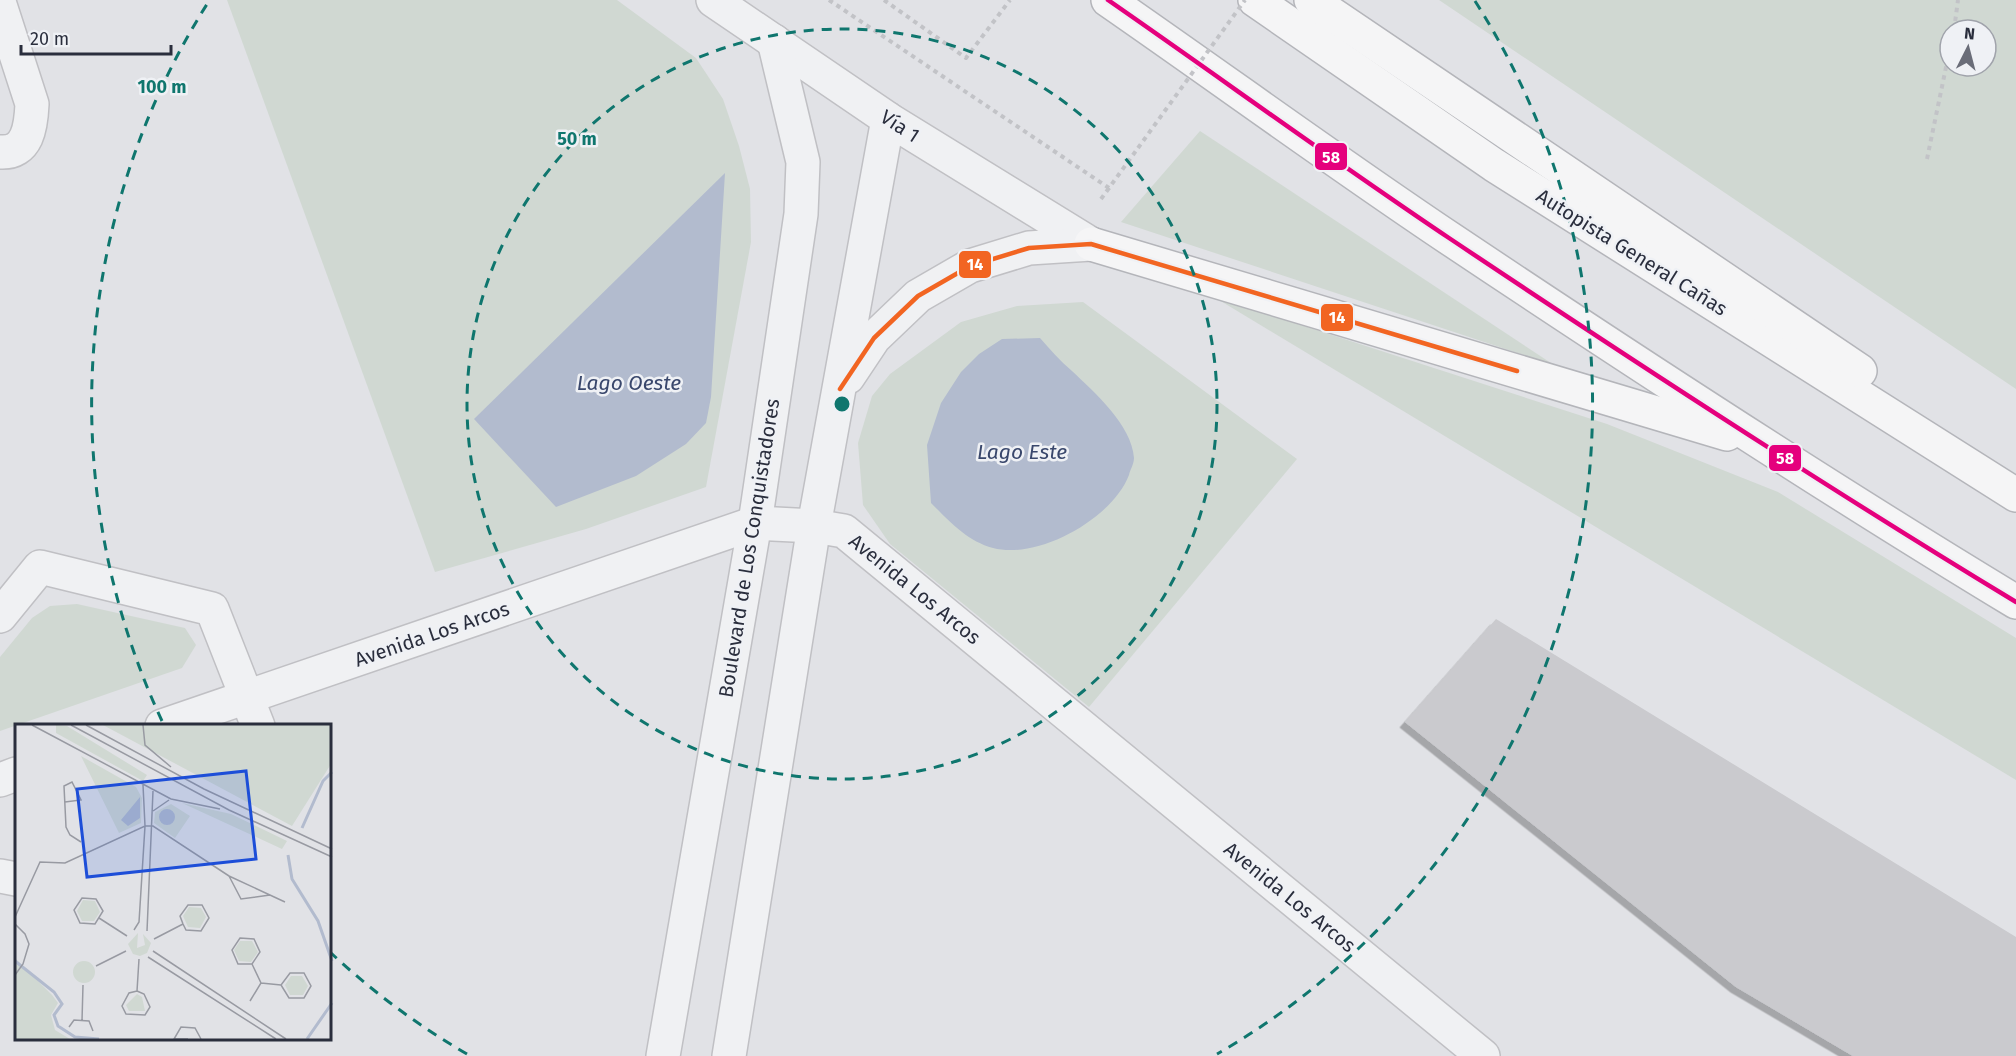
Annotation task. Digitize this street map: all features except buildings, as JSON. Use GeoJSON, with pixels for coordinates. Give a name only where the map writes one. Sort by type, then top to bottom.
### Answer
{"type":"FeatureCollection","features":[{"type":"Feature","properties":{"kind":"highway"},"geometry":{"type":"LineString","coordinates":[[1108,0],[1447,237],[1761,444],[2016,602]]}},
{"type":"Feature","properties":{"kind":"highway","name":"Autopista General Cañas"},"geometry":{"type":"LineString","coordinates":[[1255,0],[1494,165],[2016,495]]}},
{"type":"Feature","properties":{"kind":"highway"},"geometry":{"type":"LineString","coordinates":[[1311,0],[2016,476]]}},
{"type":"Feature","properties":{"kind":"highway"},"geometry":{"type":"LineString","coordinates":[[1091,244],[1761,444]]}},
{"type":"Feature","properties":{"kind":"street","name":"Vía 1"},"geometry":{"type":"LineString","coordinates":[[714,0],[888,118],[1091,244]]}},
{"type":"Feature","properties":{"kind":"street"},"geometry":{"type":"LineString","coordinates":[[0,5],[32,105],[28,137],[20,146],[8,153],[0,153]]}},
{"type":"Feature","properties":{"kind":"street","name":"Boulevard de Los Conquistadores"},"geometry":{"type":"LineString","coordinates":[[663,1056],[755,522],[801,214],[803,162],[774,41]]}},
{"type":"Feature","properties":{"kind":"street"},"geometry":{"type":"LineString","coordinates":[[729,1056],[814,526],[888,118]]}},
{"type":"Feature","properties":{"kind":"street"},"geometry":{"type":"LineString","coordinates":[[840,389],[874,338],[926,291],[970,266],[1029,248],[1091,244]]}},
{"type":"Feature","properties":{"kind":"street","name":"Avenida Los Arcos"},"geometry":{"type":"LineString","coordinates":[[175,724],[253,712],[755,522],[814,526],[844,531],[1483,1056]]}},
{"type":"Feature","properties":{"kind":"street"},"geometry":{"type":"LineString","coordinates":[[0,616],[40,567],[212,609],[253,712]]}},
{"type":"Feature","properties":{"kind":"street"},"geometry":{"type":"LineString","coordinates":[[0,780],[15,774]]}},
{"type":"Feature","properties":{"kind":"street"},"geometry":{"type":"LineString","coordinates":[[0,876],[15,879]]}},
{"type":"Feature","properties":{"kind":"path"},"geometry":{"type":"LineString","coordinates":[[829,0],[1109,188],[1245,0]]}},
{"type":"Feature","properties":{"kind":"path"},"geometry":{"type":"LineString","coordinates":[[884,0],[966,58],[1011,0]]}},
{"type":"Feature","properties":{"kind":"path"},"geometry":{"type":"LineString","coordinates":[[1956,18],[1958,0]]}},
{"type":"Feature","properties":{"kind":"path"},"geometry":{"type":"LineString","coordinates":[[1927,159],[1944,78]]}},
{"type":"Feature","properties":{"kind":"shaded area"},"geometry":{"type":"Polygon","coordinates":[[[227,0],[617,0],[696,58],[723,99],[739,146],[750,189],[751,242],[706,487],[586,529],[435,572],[227,0]]]}},
{"type":"Feature","properties":{"kind":"shaded area"},"geometry":{"type":"Polygon","coordinates":[[[1439,0],[2016,0],[2016,389],[1439,0]]]}},
{"type":"Feature","properties":{"kind":"shaded area"},"geometry":{"type":"Polygon","coordinates":[[[1200,131],[1554,365],[1121,222],[1200,131]]]}},
{"type":"Feature","properties":{"kind":"shaded area"},"geometry":{"type":"Polygon","coordinates":[[[1214,297],[1607,424],[1778,492],[2016,638],[2016,780],[1214,297]]]}},
{"type":"Feature","properties":{"kind":"shaded area"},"geometry":{"type":"Polygon","coordinates":[[[1083,302],[1297,459],[1089,707],[890,544],[863,505],[858,443],[872,396],[890,374],[961,322],[1017,306],[1083,302]]]}},
{"type":"Feature","properties":{"kind":"shaded area"},"geometry":{"type":"Polygon","coordinates":[[[77,604],[185,628],[196,645],[182,668],[0,731],[0,657],[32,618],[50,606],[77,604]]]}},
{"type":"Feature","properties":{"kind":"water","name":"Lago Oeste"},"geometry":{"type":"Polygon","coordinates":[[[725,173],[711,397],[706,423],[686,444],[636,476],[556,507],[474,419],[725,173]]]}},
{"type":"Feature","properties":{"kind":"water","name":"Lago Este"},"geometry":{"type":"Polygon","coordinates":[[[1040,338],[1110,410],[1127,433],[1134,458],[1129,475],[1107,507],[1072,533],[1031,548],[1011,550],[993,548],[975,541],[931,503],[927,445],[941,403],[961,372],[979,354],[1002,339],[1040,338]]]}},
{"type":"Feature","properties":{"kind":"transit line","name":"58"},"geometry":{"type":"LineString","coordinates":[[1108,0],[1519,285],[1802,469],[2016,602]]}},
{"type":"Feature","properties":{"kind":"transit line","name":"14"},"geometry":{"type":"LineString","coordinates":[[840,389],[874,338],[918,296],[970,266],[1029,248],[1091,244],[1517,371]]}}]}
